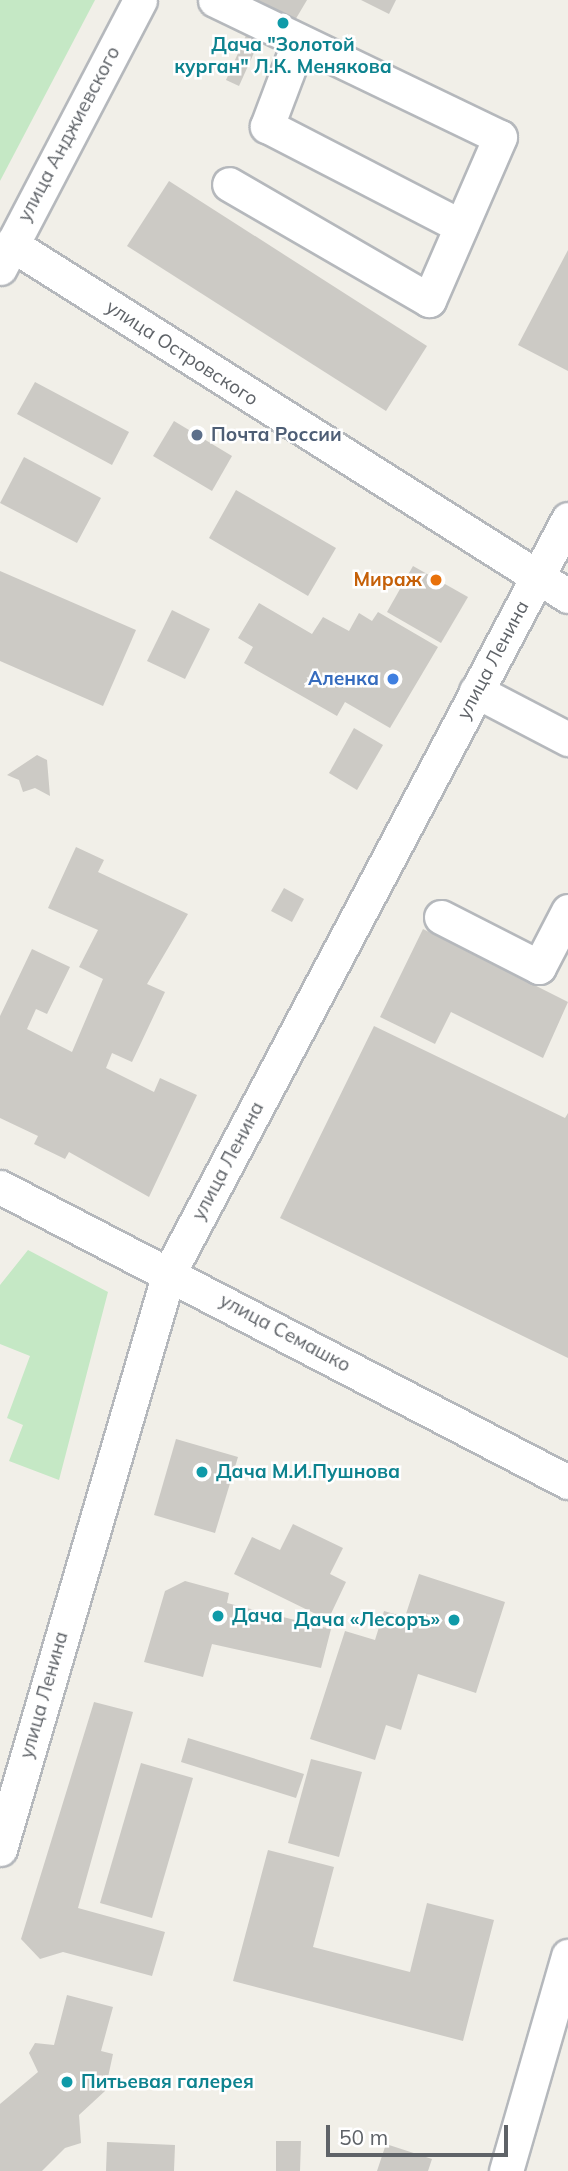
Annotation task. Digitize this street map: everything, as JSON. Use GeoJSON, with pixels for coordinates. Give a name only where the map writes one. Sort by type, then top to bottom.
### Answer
{"type":"FeatureCollection","features":[{"type":"Feature","properties":{"kind":"street","name":"улица Анджиевского"},"geometry":{"type":"LineString","coordinates":[[5,256],[140,0]]}},
{"type":"Feature","properties":{"kind":"street"},"geometry":{"type":"LineString","coordinates":[[215,0],[298,44],[499,137],[429,300],[229,184]]}},
{"type":"Feature","properties":{"kind":"street"},"geometry":{"type":"LineString","coordinates":[[298,44],[267,126],[461,226]]}},
{"type":"Feature","properties":{"kind":"street","name":"улица Островского"},"geometry":{"type":"LineString","coordinates":[[5,256],[568,596]]}},
{"type":"Feature","properties":{"kind":"street","name":"улица Ленина"},"geometry":{"type":"LineString","coordinates":[[0,1849],[169,1273],[568,519]]}},
{"type":"Feature","properties":{"kind":"street"},"geometry":{"type":"LineString","coordinates":[[476,691],[568,739]]}},
{"type":"Feature","properties":{"kind":"street"},"geometry":{"type":"LineString","coordinates":[[442,917],[539,967],[568,911]]}},
{"type":"Feature","properties":{"kind":"street","name":"улица Семашко"},"geometry":{"type":"LineString","coordinates":[[0,1187],[568,1482]]}},
{"type":"Feature","properties":{"kind":"street"},"geometry":{"type":"LineString","coordinates":[[506,2171],[568,1956]]}},
{"type":"Feature","properties":{"kind":"green space"},"geometry":{"type":"Polygon","coordinates":[[[0,0],[95,0],[0,181],[0,0]]]}},
{"type":"Feature","properties":{"kind":"green space"},"geometry":{"type":"Polygon","coordinates":[[[28,1250],[108,1292],[59,1480],[9,1461],[23,1425],[7,1418],[30,1356],[0,1344],[0,1285],[28,1250]]]}},
{"type":"Feature","properties":{"kind":"building","name":"Дача \"Золотой курган\" Л.К. Менякова"},"geometry":{"type":"Polygon","coordinates":[[[253,0],[307,0],[288,32],[253,0]]]}},
{"type":"Feature","properties":{"kind":"building"},"geometry":{"type":"Polygon","coordinates":[[[361,0],[396,0],[389,14],[361,0]]]}},
{"type":"Feature","properties":{"kind":"building"},"geometry":{"type":"Polygon","coordinates":[[[248,31],[261,37],[239,86],[226,80],[248,31]]]}},
{"type":"Feature","properties":{"kind":"building"},"geometry":{"type":"Polygon","coordinates":[[[169,181],[427,346],[386,411],[127,246],[169,181]]]}},
{"type":"Feature","properties":{"kind":"building"},"geometry":{"type":"Polygon","coordinates":[[[568,250],[568,371],[518,345],[568,250]]]}},
{"type":"Feature","properties":{"kind":"building"},"geometry":{"type":"Polygon","coordinates":[[[35,382],[129,432],[112,465],[17,414],[35,382]]]}},
{"type":"Feature","properties":{"kind":"building"},"geometry":{"type":"Polygon","coordinates":[[[174,421],[232,456],[212,491],[153,456],[174,421]]]}},
{"type":"Feature","properties":{"kind":"building"},"geometry":{"type":"Polygon","coordinates":[[[24,457],[101,498],[77,543],[0,503],[24,457]]]}},
{"type":"Feature","properties":{"kind":"building"},"geometry":{"type":"Polygon","coordinates":[[[236,490],[336,548],[308,596],[209,538],[236,490]]]}},
{"type":"Feature","properties":{"kind":"building"},"geometry":{"type":"Polygon","coordinates":[[[413,566],[468,597],[441,643],[387,612],[413,566]]]}},
{"type":"Feature","properties":{"kind":"building"},"geometry":{"type":"Polygon","coordinates":[[[0,571],[136,630],[103,706],[0,661],[0,571]]]}},
{"type":"Feature","properties":{"kind":"building"},"geometry":{"type":"Polygon","coordinates":[[[259,603],[312,634],[323,617],[349,631],[359,613],[372,621],[378,612],[438,647],[390,728],[345,702],[337,716],[244,663],[253,647],[238,638],[259,603]]]}},
{"type":"Feature","properties":{"kind":"building"},"geometry":{"type":"Polygon","coordinates":[[[172,610],[210,629],[185,679],[147,661],[172,610]]]}},
{"type":"Feature","properties":{"kind":"building"},"geometry":{"type":"Polygon","coordinates":[[[354,728],[383,745],[357,790],[329,773],[354,728]]]}},
{"type":"Feature","properties":{"kind":"building"},"geometry":{"type":"Polygon","coordinates":[[[37,755],[47,760],[50,796],[35,788],[23,792],[19,780],[7,775],[37,755]]]}},
{"type":"Feature","properties":{"kind":"building"},"geometry":{"type":"Polygon","coordinates":[[[76,847],[104,860],[98,872],[188,914],[147,984],[165,992],[132,1062],[112,1053],[106,1068],[154,1092],[160,1078],[197,1095],[149,1197],[69,1152],[65,1159],[34,1144],[38,1136],[0,1118],[0,1016],[32,949],[70,967],[47,1014],[36,1009],[27,1029],[72,1052],[103,979],[79,967],[98,930],[48,908],[76,847]]]}},
{"type":"Feature","properties":{"kind":"building"},"geometry":{"type":"Polygon","coordinates":[[[284,888],[304,899],[292,922],[271,911],[284,888]]]}},
{"type":"Feature","properties":{"kind":"building"},"geometry":{"type":"Polygon","coordinates":[[[423,929],[568,1002],[543,1058],[451,1012],[435,1044],[380,1017],[423,929]]]}},
{"type":"Feature","properties":{"kind":"building"},"geometry":{"type":"Polygon","coordinates":[[[374,1026],[565,1118],[568,1113],[568,1358],[280,1218],[374,1026]]]}},
{"type":"Feature","properties":{"kind":"building"},"geometry":{"type":"Polygon","coordinates":[[[176,1439],[238,1457],[215,1533],[154,1515],[176,1439]]]}},
{"type":"Feature","properties":{"kind":"building"},"geometry":{"type":"Polygon","coordinates":[[[293,1524],[343,1548],[330,1574],[346,1582],[328,1620],[234,1574],[252,1537],[280,1550],[293,1524]]]}},
{"type":"Feature","properties":{"kind":"building"},"geometry":{"type":"Polygon","coordinates":[[[419,1574],[505,1602],[476,1693],[418,1674],[401,1730],[386,1725],[375,1760],[310,1739],[345,1631],[375,1640],[384,1611],[405,1617],[419,1574]]]}},
{"type":"Feature","properties":{"kind":"building","name":"Дача"},"geometry":{"type":"Polygon","coordinates":[[[185,1581],[229,1593],[227,1603],[331,1629],[321,1668],[212,1644],[203,1677],[144,1662],[165,1591],[185,1581]]]}},
{"type":"Feature","properties":{"kind":"building"},"geometry":{"type":"Polygon","coordinates":[[[94,1702],[133,1712],[78,1908],[165,1932],[152,1976],[63,1952],[40,1959],[21,1939],[94,1702]]]}},
{"type":"Feature","properties":{"kind":"building"},"geometry":{"type":"Polygon","coordinates":[[[188,1738],[304,1774],[296,1798],[181,1762],[188,1738]]]}},
{"type":"Feature","properties":{"kind":"building"},"geometry":{"type":"Polygon","coordinates":[[[311,1759],[362,1772],[339,1857],[288,1843],[311,1759]]]}},
{"type":"Feature","properties":{"kind":"building"},"geometry":{"type":"Polygon","coordinates":[[[141,1763],[193,1778],[152,1918],[100,1903],[141,1763]]]}},
{"type":"Feature","properties":{"kind":"building"},"geometry":{"type":"Polygon","coordinates":[[[268,1850],[334,1867],[313,1947],[410,1972],[427,1903],[494,1920],[463,2041],[233,1981],[268,1850]]]}},
{"type":"Feature","properties":{"kind":"building","name":"Питьевая галерея"},"geometry":{"type":"Polygon","coordinates":[[[67,1995],[113,2007],[101,2051],[113,2054],[105,2091],[79,2115],[81,2143],[65,2148],[42,2171],[0,2171],[0,2104],[38,2072],[29,2053],[35,2043],[54,2045],[67,1995]]]}},
{"type":"Feature","properties":{"kind":"building"},"geometry":{"type":"Polygon","coordinates":[[[276,2141],[301,2141],[300,2171],[276,2171],[276,2141]]]}},
{"type":"Feature","properties":{"kind":"building"},"geometry":{"type":"Polygon","coordinates":[[[107,2142],[175,2145],[174,2171],[106,2171],[107,2142]]]}},
{"type":"Feature","properties":{"kind":"building"},"geometry":{"type":"Polygon","coordinates":[[[386,2144],[432,2159],[428,2171],[377,2171],[386,2144]]]}},
{"type":"Feature","properties":{"kind":"place","name":"Дача \"Золотой курган\" Л.К. Менякова"},"geometry":{"type":"Point","coordinates":[283,23]}},
{"type":"Feature","properties":{"kind":"place","name":"Почта России"},"geometry":{"type":"Point","coordinates":[197,435]}},
{"type":"Feature","properties":{"kind":"place","name":"Мираж"},"geometry":{"type":"Point","coordinates":[436,580]}},
{"type":"Feature","properties":{"kind":"place","name":"Аленка"},"geometry":{"type":"Point","coordinates":[393,679]}},
{"type":"Feature","properties":{"kind":"place","name":"Дача М.И.Пушнова"},"geometry":{"type":"Point","coordinates":[202,1472]}},
{"type":"Feature","properties":{"kind":"place","name":"Дача"},"geometry":{"type":"Point","coordinates":[218,1616]}},
{"type":"Feature","properties":{"kind":"place","name":"Дача «Лесоръ»"},"geometry":{"type":"Point","coordinates":[454,1620]}},
{"type":"Feature","properties":{"kind":"place","name":"Питьевая галерея"},"geometry":{"type":"Point","coordinates":[67,2082]}}]}
